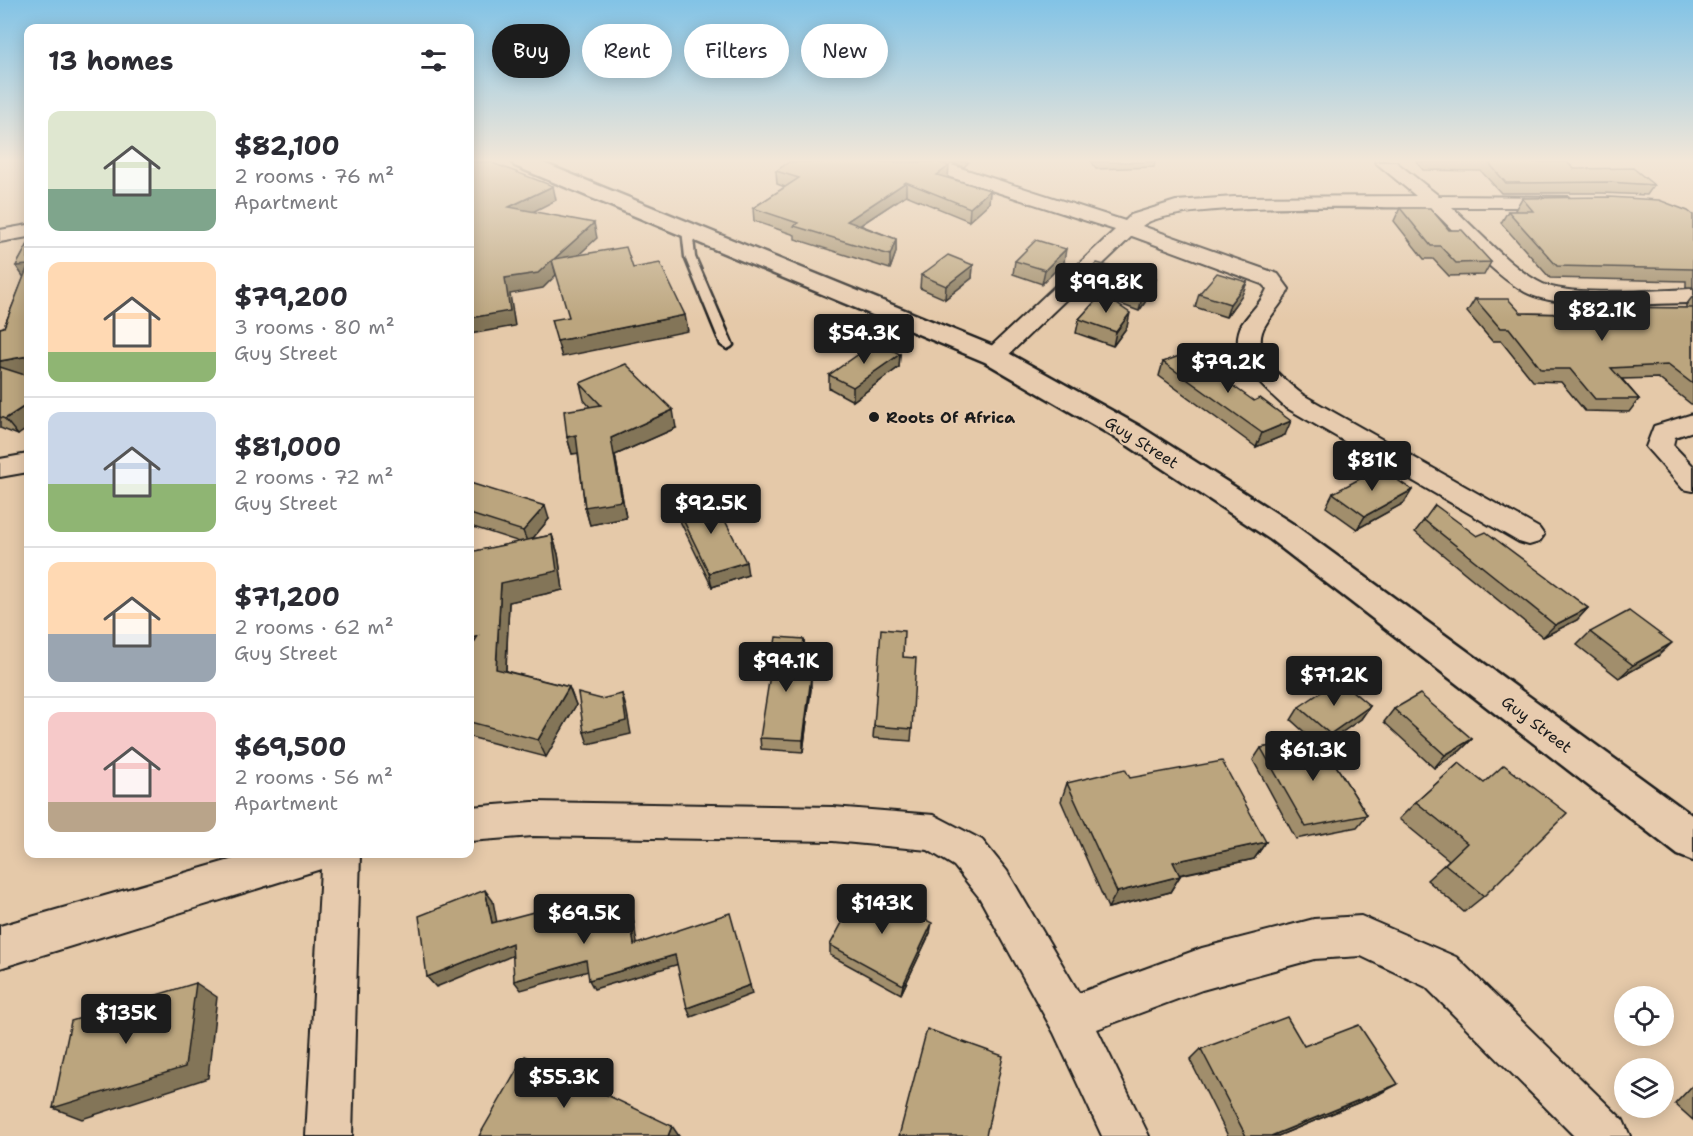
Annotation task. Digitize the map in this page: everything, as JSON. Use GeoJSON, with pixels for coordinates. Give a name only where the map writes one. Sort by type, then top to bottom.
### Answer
{"type":"FeatureCollection","features":[{"type":"Feature","properties":{"kind":"street","name":"Guy Street"},"geometry":{"type":"LineString","coordinates":[[654,215],[994,356],[1131,434],[1282,532],[1693,841]]}},
{"type":"Feature","properties":{"kind":"street"},"geometry":{"type":"LineString","coordinates":[[1087,215],[1270,279],[1278,289],[1273,303],[1251,329],[1250,348],[1262,374],[1294,401],[1529,535]]}},
{"type":"Feature","properties":{"kind":"street"},"geometry":{"type":"LineString","coordinates":[[994,356],[1128,228],[1138,219],[1151,215]]}},
{"type":"Feature","properties":{"kind":"street"},"geometry":{"type":"LineString","coordinates":[[1449,215],[1514,275],[1535,289],[1564,297],[1693,296]]}},
{"type":"Feature","properties":{"kind":"street"},"geometry":{"type":"LineString","coordinates":[[0,236],[24,232]]}},
{"type":"Feature","properties":{"kind":"street"},"geometry":{"type":"LineString","coordinates":[[1693,422],[1663,432],[1659,447],[1693,482]]}},
{"type":"Feature","properties":{"kind":"street"},"geometry":{"type":"LineString","coordinates":[[0,468],[24,464]]}},
{"type":"Feature","properties":{"kind":"street"},"geometry":{"type":"LineString","coordinates":[[474,824],[533,819],[833,824],[934,833],[968,853],[993,884],[1069,1018],[1126,1136]]}},
{"type":"Feature","properties":{"kind":"street"},"geometry":{"type":"LineString","coordinates":[[0,947],[299,858]]}},
{"type":"Feature","properties":{"kind":"street"},"geometry":{"type":"LineString","coordinates":[[329,1136],[342,858]]}},
{"type":"Feature","properties":{"kind":"street"},"geometry":{"type":"LineString","coordinates":[[1069,1018],[1202,969],[1314,939],[1361,936],[1441,972],[1606,1136]]}},
{"type":"Feature","properties":{"kind":"lane"},"geometry":{"type":"LineString","coordinates":[[687,229],[690,257],[727,345]]}},
{"type":"Feature","properties":{"kind":"building"},"geometry":{"type":"Polygon","coordinates":[[[474,215],[552,215],[594,223],[554,259],[626,247],[633,268],[660,263],[685,315],[557,341],[551,320],[569,317],[552,260],[538,273],[505,278],[510,311],[474,317],[474,215]]]}},
{"type":"Feature","properties":{"kind":"building"},"geometry":{"type":"Polygon","coordinates":[[[774,215],[856,215],[847,221],[896,239],[890,255],[794,226],[798,223],[774,215]]]}},
{"type":"Feature","properties":{"kind":"building"},"geometry":{"type":"Polygon","coordinates":[[[1406,215],[1436,215],[1449,230],[1462,230],[1491,262],[1456,263],[1440,246],[1431,246],[1406,215]]]}},
{"type":"Feature","properties":{"kind":"building"},"geometry":{"type":"Polygon","coordinates":[[[1512,215],[1693,215],[1693,269],[1557,266],[1512,215]]]}},
{"type":"Feature","properties":{"kind":"building"},"geometry":{"type":"Polygon","coordinates":[[[1036,240],[1066,249],[1045,270],[1015,261],[1036,240]]]}},
{"type":"Feature","properties":{"kind":"building"},"geometry":{"type":"Polygon","coordinates":[[[24,251],[24,265],[16,266],[24,251]]]}},
{"type":"Feature","properties":{"kind":"building"},"geometry":{"type":"Polygon","coordinates":[[[948,255],[973,265],[946,286],[921,275],[948,255]]]}},
{"type":"Feature","properties":{"kind":"building"},"geometry":{"type":"Polygon","coordinates":[[[1097,263],[1156,279],[1142,297],[1082,277],[1097,263]]]}},
{"type":"Feature","properties":{"kind":"building"},"geometry":{"type":"Polygon","coordinates":[[[1217,273],[1247,282],[1230,304],[1199,294],[1217,273]]]}},
{"type":"Feature","properties":{"kind":"building"},"geometry":{"type":"Polygon","coordinates":[[[24,276],[24,357],[0,361],[0,328],[4,327],[24,276]]]}},
{"type":"Feature","properties":{"kind":"building"},"geometry":{"type":"Polygon","coordinates":[[[1102,294],[1130,313],[1116,332],[1079,319],[1102,294]]]}},
{"type":"Feature","properties":{"kind":"building"},"geometry":{"type":"Polygon","coordinates":[[[1475,299],[1508,299],[1521,313],[1599,315],[1592,307],[1693,308],[1693,384],[1668,365],[1611,368],[1639,399],[1595,399],[1570,369],[1541,369],[1509,328],[1500,328],[1475,299]]]}},
{"type":"Feature","properties":{"kind":"building"},"geometry":{"type":"Polygon","coordinates":[[[876,342],[900,354],[853,387],[829,375],[876,342]]]}},
{"type":"Feature","properties":{"kind":"building"},"geometry":{"type":"Polygon","coordinates":[[[1187,353],[1254,401],[1260,398],[1291,421],[1262,433],[1163,362],[1187,353]]]}},
{"type":"Feature","properties":{"kind":"building"},"geometry":{"type":"Polygon","coordinates":[[[626,364],[673,410],[611,438],[622,501],[585,507],[576,435],[567,437],[564,411],[601,405],[580,383],[626,364]]]}},
{"type":"Feature","properties":{"kind":"building"},"geometry":{"type":"Polygon","coordinates":[[[0,367],[24,375],[24,407],[5,419],[0,417],[0,367]]]}},
{"type":"Feature","properties":{"kind":"building"},"geometry":{"type":"Polygon","coordinates":[[[1380,468],[1412,490],[1365,516],[1333,493],[1380,468]]]}},
{"type":"Feature","properties":{"kind":"building"},"geometry":{"type":"Polygon","coordinates":[[[474,484],[545,506],[523,531],[474,515],[474,484]]]}},
{"type":"Feature","properties":{"kind":"building"},"geometry":{"type":"Polygon","coordinates":[[[713,497],[746,562],[709,573],[677,507],[713,497]]]}},
{"type":"Feature","properties":{"kind":"building"},"geometry":{"type":"Polygon","coordinates":[[[1435,505],[1477,536],[1486,532],[1588,608],[1555,625],[1424,520],[1435,505]]]}},
{"type":"Feature","properties":{"kind":"building"},"geometry":{"type":"Polygon","coordinates":[[[552,535],[557,571],[501,583],[496,669],[569,687],[538,740],[474,723],[474,642],[478,636],[474,638],[474,551],[552,535]]]}},
{"type":"Feature","properties":{"kind":"building"},"geometry":{"type":"Polygon","coordinates":[[[1629,611],[1672,643],[1633,665],[1590,632],[1629,611]]]}},
{"type":"Feature","properties":{"kind":"building"},"geometry":{"type":"Polygon","coordinates":[[[881,629],[904,631],[903,657],[916,658],[912,729],[874,726],[881,629]]]}},
{"type":"Feature","properties":{"kind":"building"},"geometry":{"type":"Polygon","coordinates":[[[776,637],[804,639],[798,676],[811,677],[803,740],[760,738],[776,637]]]}},
{"type":"Feature","properties":{"kind":"building"},"geometry":{"type":"Polygon","coordinates":[[[1339,680],[1370,706],[1330,734],[1299,707],[1339,680]]]}},
{"type":"Feature","properties":{"kind":"building"},"geometry":{"type":"Polygon","coordinates":[[[578,693],[601,699],[622,694],[626,721],[584,732],[578,693]]]}},
{"type":"Feature","properties":{"kind":"building"},"geometry":{"type":"Polygon","coordinates":[[[1420,694],[1472,739],[1445,755],[1394,709],[1420,694]]]}},
{"type":"Feature","properties":{"kind":"building"},"geometry":{"type":"Polygon","coordinates":[[[1318,737],[1367,815],[1306,827],[1261,748],[1318,737]]]}},
{"type":"Feature","properties":{"kind":"building"},"geometry":{"type":"Polygon","coordinates":[[[1222,761],[1266,842],[1173,862],[1180,876],[1117,892],[1067,783],[1125,769],[1130,778],[1222,761]]]}},
{"type":"Feature","properties":{"kind":"building"},"geometry":{"type":"Polygon","coordinates":[[[1459,763],[1484,783],[1504,765],[1567,813],[1484,896],[1445,864],[1467,843],[1416,802],[1459,763]]]}},
{"type":"Feature","properties":{"kind":"building"},"geometry":{"type":"Polygon","coordinates":[[[862,886],[932,923],[903,985],[830,945],[862,886]]]}},
{"type":"Feature","properties":{"kind":"building"},"geometry":{"type":"Polygon","coordinates":[[[485,890],[492,923],[564,904],[566,925],[629,908],[634,945],[730,913],[750,985],[687,1008],[675,955],[589,980],[586,960],[514,981],[512,943],[427,977],[419,916],[485,890]]]}},
{"type":"Feature","properties":{"kind":"building"},"geometry":{"type":"Polygon","coordinates":[[[196,983],[185,1067],[53,1108],[71,1021],[196,983]]]}},
{"type":"Feature","properties":{"kind":"building"},"geometry":{"type":"Polygon","coordinates":[[[1287,1017],[1304,1046],[1359,1025],[1398,1084],[1271,1136],[1246,1136],[1201,1049],[1287,1017]]]}},
{"type":"Feature","properties":{"kind":"building"},"geometry":{"type":"Polygon","coordinates":[[[927,1029],[1003,1056],[986,1136],[899,1136],[927,1029]]]}},
{"type":"Feature","properties":{"kind":"building"},"geometry":{"type":"Polygon","coordinates":[[[525,1056],[672,1126],[668,1136],[479,1136],[525,1056]]]}},
{"type":"Feature","properties":{"kind":"place","name":"Roots Of Africa"},"geometry":{"type":"Point","coordinates":[874,417]}}]}
